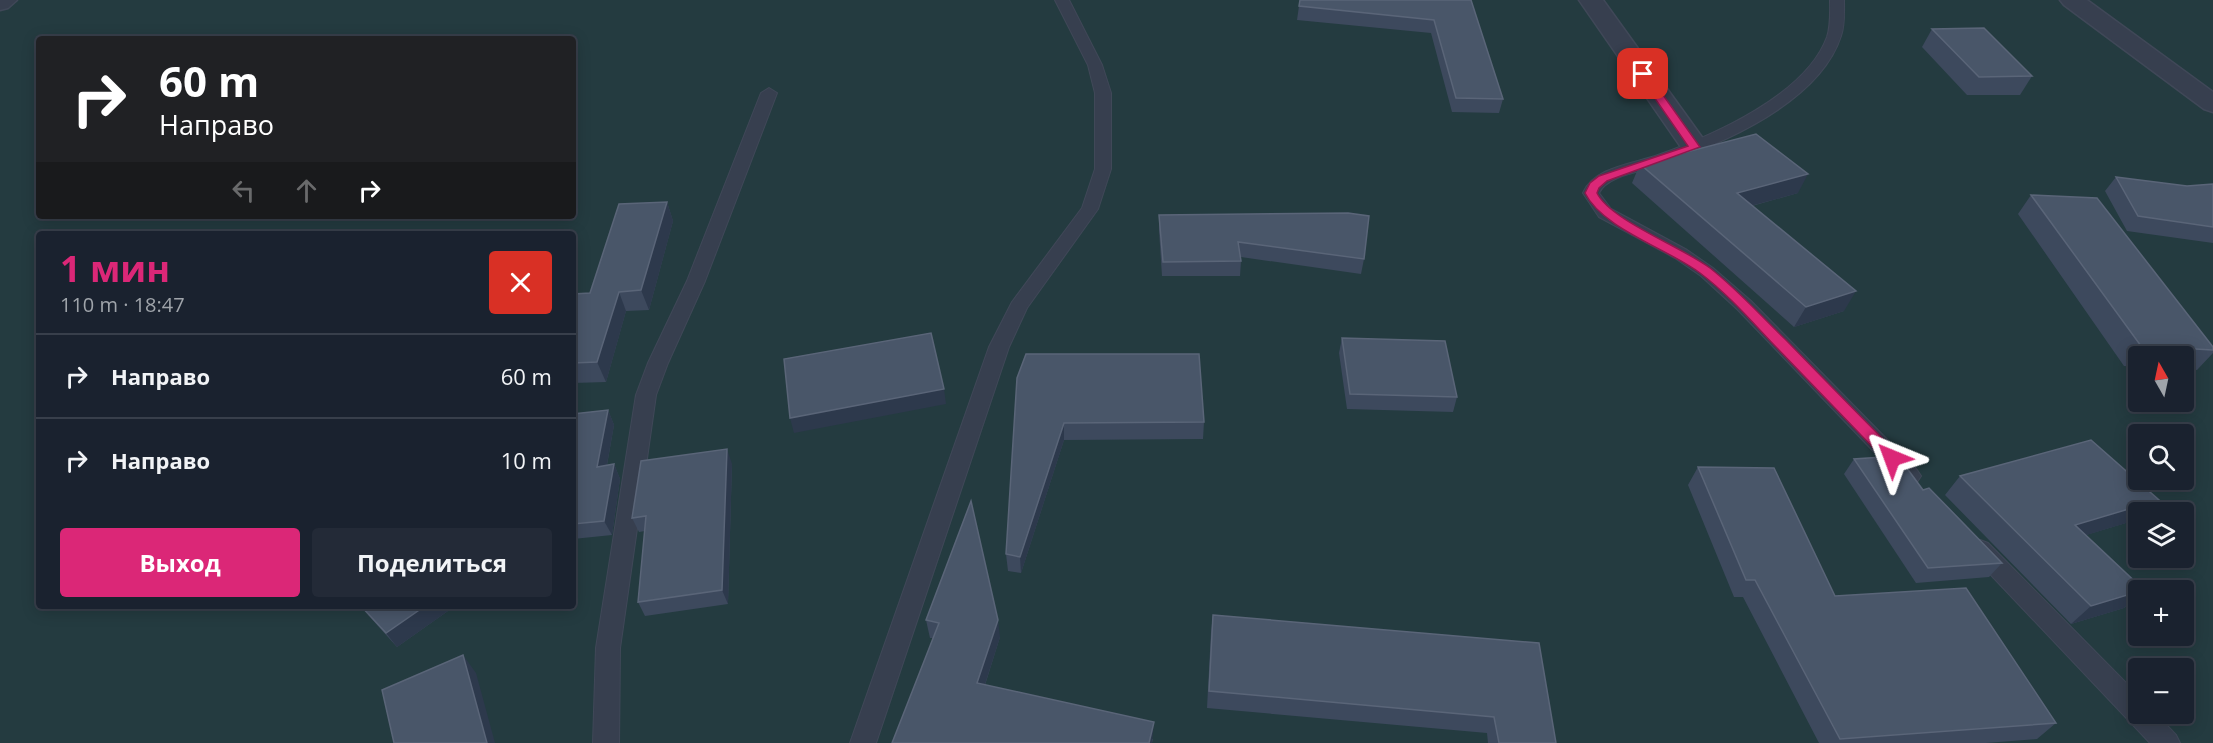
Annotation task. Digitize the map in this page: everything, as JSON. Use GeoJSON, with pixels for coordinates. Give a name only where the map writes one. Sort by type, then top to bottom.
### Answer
{"type":"FeatureCollection","features":[{"type":"Feature","properties":{"kind":"street"},"geometry":{"type":"LineString","coordinates":[[0,3],[4,0]]}},
{"type":"Feature","properties":{"kind":"street"},"geometry":{"type":"LineString","coordinates":[[1591,0],[1695,147]]}},
{"type":"Feature","properties":{"kind":"street"},"geometry":{"type":"LineString","coordinates":[[2072,0],[2213,104]]}},
{"type":"Feature","properties":{"kind":"lane"},"geometry":{"type":"LineString","coordinates":[[863,743],[999,347],[1019,306],[1079,226],[1098,190],[1103,169],[1103,93],[1095,65],[1062,0]]}},
{"type":"Feature","properties":{"kind":"lane"},"geometry":{"type":"LineString","coordinates":[[1837,0],[1833,39],[1820,62],[1777,103],[1695,147],[1603,178],[1594,186],[1591,193],[1596,203],[1619,222],[1681,254],[1715,279],[1744,305],[1925,492]]}},
{"type":"Feature","properties":{"kind":"lane"},"geometry":{"type":"LineString","coordinates":[[606,743],[608,648],[646,395],[658,363],[696,281],[769,93]]}},
{"type":"Feature","properties":{"kind":"lane"},"geometry":{"type":"LineString","coordinates":[[1967,534],[2128,701]]}},
{"type":"Feature","properties":{"kind":"lane"},"geometry":{"type":"LineString","coordinates":[[2150,724],[2167,743]]}},
{"type":"Feature","properties":{"kind":"green space"},"geometry":{"type":"Polygon","coordinates":[[[0,0],[2213,0],[2213,743],[0,743],[0,0]]]}},
{"type":"Feature","properties":{"kind":"building"},"geometry":{"type":"Polygon","coordinates":[[[1300,0],[1471,0],[1503,99],[1456,98],[1434,20],[1299,6],[1300,0]]]}},
{"type":"Feature","properties":{"kind":"building"},"geometry":{"type":"Polygon","coordinates":[[[1984,28],[2032,76],[1979,77],[1932,29],[1984,28]]]}},
{"type":"Feature","properties":{"kind":"building"},"geometry":{"type":"Polygon","coordinates":[[[1756,134],[1808,174],[1737,193],[1856,291],[1806,307],[1640,164],[1756,134]]]}},
{"type":"Feature","properties":{"kind":"building"},"geometry":{"type":"Polygon","coordinates":[[[2116,177],[2187,186],[2213,184],[2213,227],[2138,216],[2116,177]]]}},
{"type":"Feature","properties":{"kind":"building"},"geometry":{"type":"Polygon","coordinates":[[[2031,195],[2097,198],[2213,347],[2213,350],[2194,349],[2194,346],[2141,346],[2031,195]]]}},
{"type":"Feature","properties":{"kind":"building"},"geometry":{"type":"Polygon","coordinates":[[[667,202],[641,290],[619,292],[597,362],[576,363],[576,294],[590,293],[619,204],[667,202]]]}},
{"type":"Feature","properties":{"kind":"building"},"geometry":{"type":"Polygon","coordinates":[[[1348,213],[1369,216],[1364,259],[1238,242],[1241,261],[1163,262],[1159,215],[1348,213]]]}},
{"type":"Feature","properties":{"kind":"building"},"geometry":{"type":"Polygon","coordinates":[[[931,333],[944,389],[790,418],[784,359],[931,333]]]}},
{"type":"Feature","properties":{"kind":"building"},"geometry":{"type":"Polygon","coordinates":[[[1342,338],[1445,341],[1457,397],[1350,394],[1342,338]]]}},
{"type":"Feature","properties":{"kind":"building"},"geometry":{"type":"Polygon","coordinates":[[[1026,354],[1199,354],[1204,422],[1064,423],[1020,557],[1006,554],[1017,378],[1026,354]]]}},
{"type":"Feature","properties":{"kind":"building"},"geometry":{"type":"Polygon","coordinates":[[[608,410],[597,467],[614,464],[604,521],[576,524],[576,414],[608,410]]]}},
{"type":"Feature","properties":{"kind":"building"},"geometry":{"type":"Polygon","coordinates":[[[2091,440],[2128,473],[2128,490],[2148,490],[2159,500],[2128,502],[2128,509],[2075,525],[2133,580],[2128,580],[2128,595],[2091,606],[1960,476],[2091,440]]]}},
{"type":"Feature","properties":{"kind":"building"},"geometry":{"type":"Polygon","coordinates":[[[727,449],[722,590],[638,602],[646,516],[632,518],[641,461],[727,449]]]}},
{"type":"Feature","properties":{"kind":"building"},"geometry":{"type":"Polygon","coordinates":[[[1898,456],[1923,490],[1929,488],[2002,563],[1928,568],[1854,459],[1898,456]]]}},
{"type":"Feature","properties":{"kind":"building"},"geometry":{"type":"Polygon","coordinates":[[[1698,467],[1774,468],[1835,596],[1966,588],[2056,723],[1840,739],[1755,580],[1746,580],[1698,467]]]}},
{"type":"Feature","properties":{"kind":"building"},"geometry":{"type":"Polygon","coordinates":[[[971,501],[998,620],[977,683],[1154,722],[1149,743],[892,743],[939,623],[926,620],[971,501]]]}},
{"type":"Feature","properties":{"kind":"building"},"geometry":{"type":"Polygon","coordinates":[[[364,609],[421,609],[386,633],[364,609]]]}},
{"type":"Feature","properties":{"kind":"building"},"geometry":{"type":"Polygon","coordinates":[[[1213,615],[1539,643],[1556,743],[1499,743],[1494,717],[1209,691],[1213,615]]]}},
{"type":"Feature","properties":{"kind":"building"},"geometry":{"type":"Polygon","coordinates":[[[463,655],[487,743],[394,743],[382,690],[463,655]]]}},
{"type":"Feature","properties":{"kind":"route"},"geometry":{"type":"LineString","coordinates":[[1643,74],[1695,147],[1680,154],[1603,178],[1594,186],[1591,193],[1596,203],[1605,213],[1619,222],[1681,254],[1707,272],[1744,305],[1892,458]]}}]}
